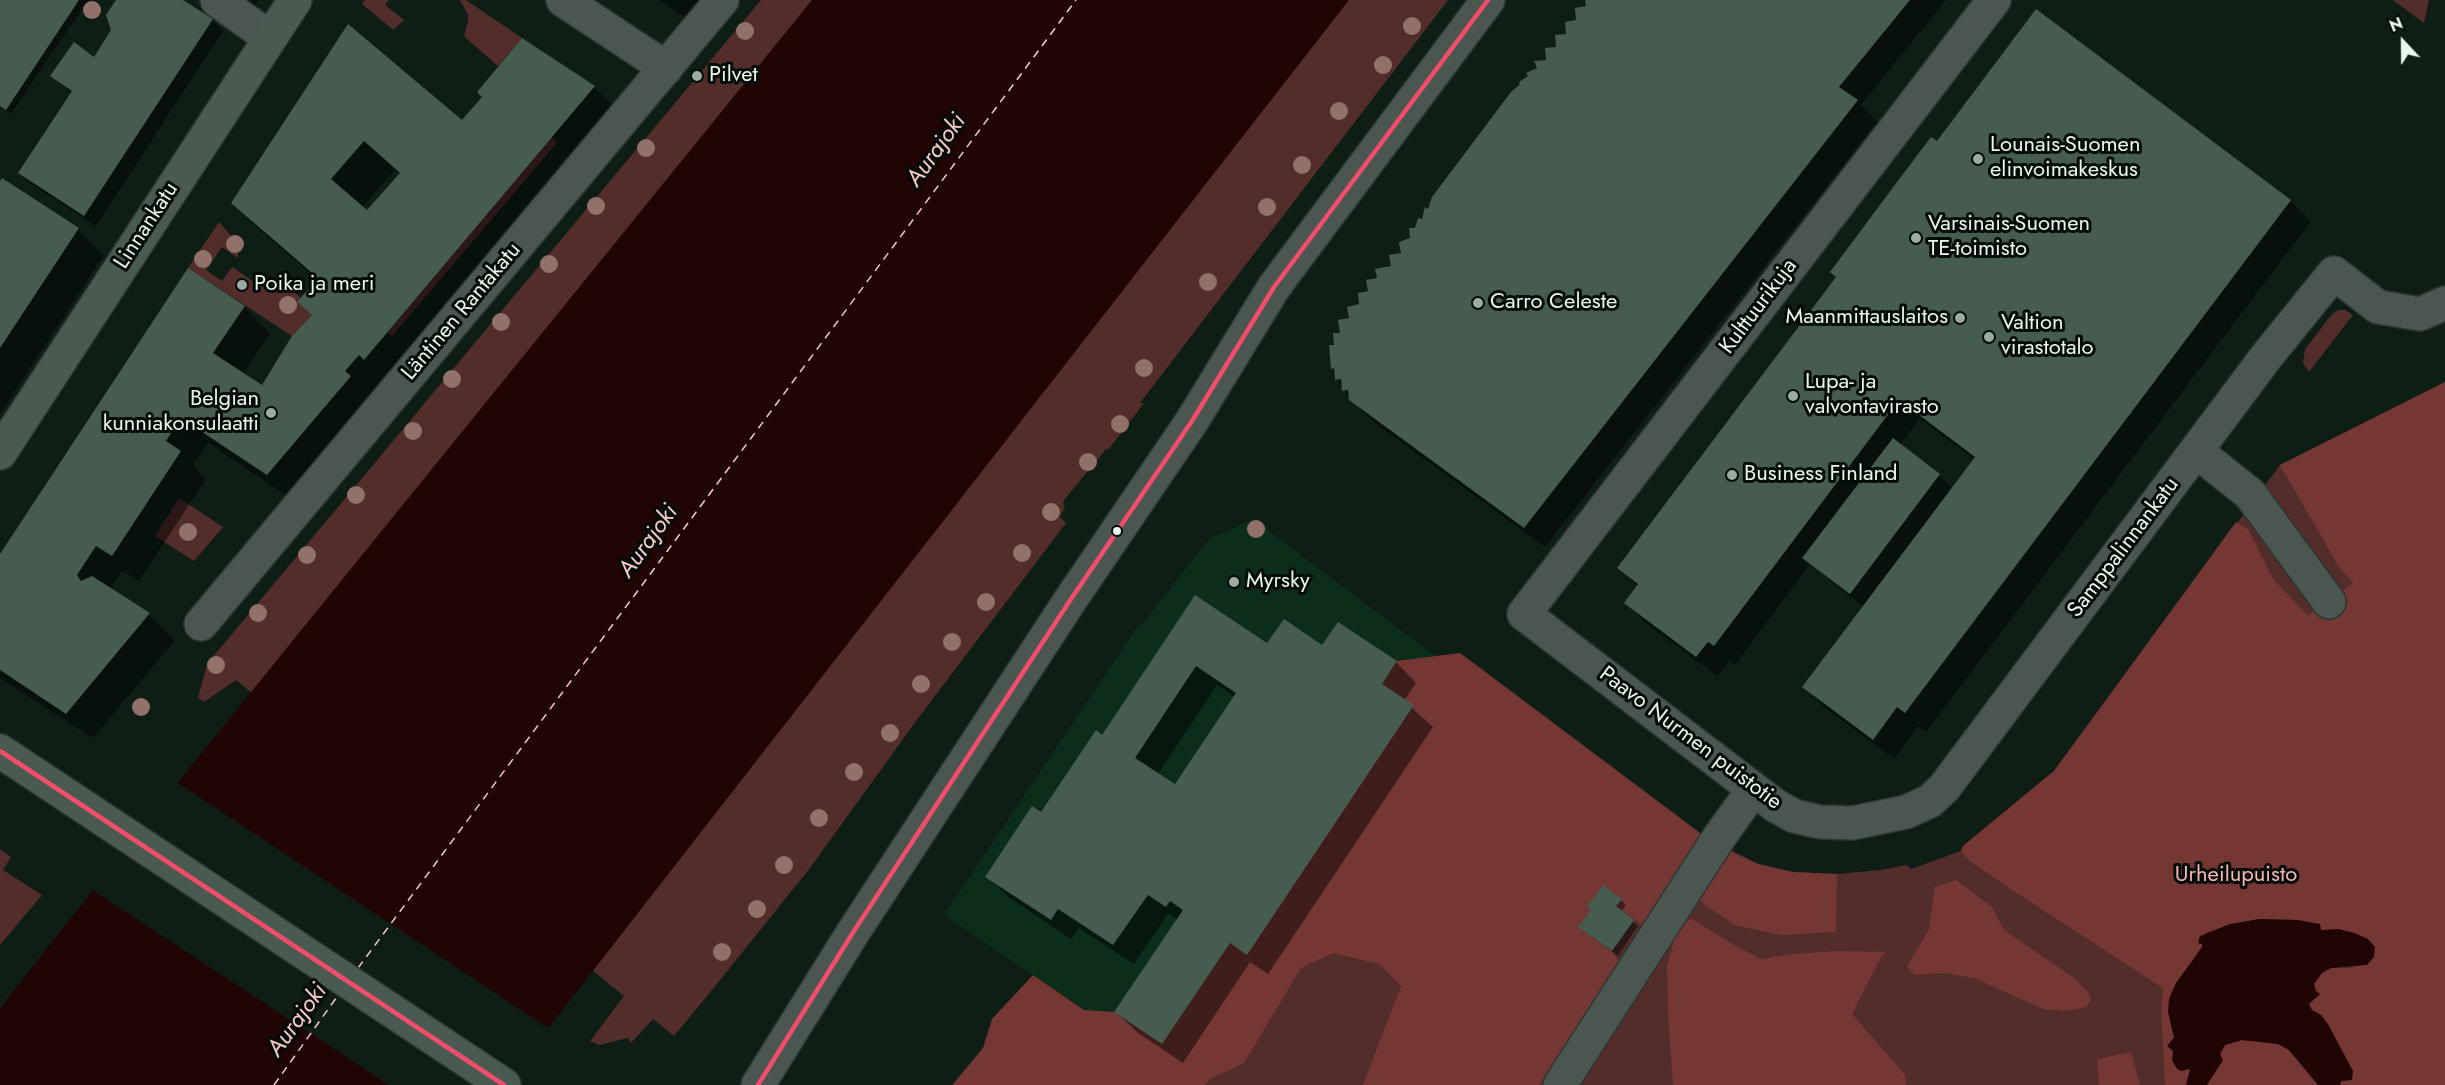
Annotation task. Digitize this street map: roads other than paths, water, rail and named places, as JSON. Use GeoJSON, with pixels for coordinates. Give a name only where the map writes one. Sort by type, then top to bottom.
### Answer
{"type":"FeatureCollection","features":[{"type":"Feature","properties":{"kind":"main road","name":"Linnankatu"},"geometry":{"type":"LineString","coordinates":[[0,453],[295,0]]}},
{"type":"Feature","properties":{"kind":"main road"},"geometry":{"type":"LineString","coordinates":[[0,751],[504,1085]]}},
{"type":"Feature","properties":{"kind":"street"},"geometry":{"type":"LineString","coordinates":[[217,0],[270,38]]}},
{"type":"Feature","properties":{"kind":"street"},"geometry":{"type":"LineString","coordinates":[[563,0],[666,68]]}},
{"type":"Feature","properties":{"kind":"street","name":"Läntinen Rantakatu"},"geometry":{"type":"LineString","coordinates":[[201,624],[722,0]]}},
{"type":"Feature","properties":{"kind":"street"},"geometry":{"type":"LineString","coordinates":[[758,1085],[846,943],[1069,602],[1192,421],[1274,287],[1488,0]]}},
{"type":"Feature","properties":{"kind":"street","name":"Kulttuurikuja"},"geometry":{"type":"LineString","coordinates":[[1524,614],[1994,0]]}},
{"type":"Feature","properties":{"kind":"street","name":"Samppalinnankatu"},"geometry":{"type":"LineString","coordinates":[[1906,812],[1930,801],[1944,788],[2266,357],[2334,273],[2378,307],[2420,314],[2445,303]]}},
{"type":"Feature","properties":{"kind":"street"},"geometry":{"type":"LineString","coordinates":[[2196,451],[2250,494],[2329,602]]}},
{"type":"Feature","properties":{"kind":"street","name":"Paavo Nurmen puistotie"},"geometry":{"type":"LineString","coordinates":[[1524,614],[1753,790],[1794,816],[1820,822],[1853,823],[1906,812]]}},
{"type":"Feature","properties":{"kind":"street"},"geometry":{"type":"LineString","coordinates":[[1570,1082],[1720,836],[1753,790]]}},
{"type":"Feature","properties":{"kind":"water","name":"Aurajoki"},"geometry":{"type":"Polygon","coordinates":[[[812,0],[1349,0],[504,1085],[0,1085],[0,1008],[187,771],[812,0]]]}},
{"type":"Feature","properties":{"kind":"water"},"geometry":{"type":"Polygon","coordinates":[[[2259,919],[2298,920],[2320,924],[2321,930],[2339,929],[2354,933],[2368,939],[2375,947],[2374,957],[2367,965],[2331,968],[2322,973],[2314,984],[2316,991],[2320,994],[2309,1004],[2312,1010],[2321,1015],[2328,1024],[2353,1071],[2352,1080],[2341,1081],[2340,1085],[2318,1085],[2289,1050],[2278,1044],[2242,1040],[2225,1045],[2220,1054],[2223,1060],[2207,1085],[2186,1085],[2190,1069],[2181,1071],[2177,1069],[2172,1060],[2173,1051],[2167,1046],[2174,1038],[2168,1012],[2169,999],[2176,983],[2202,947],[2202,944],[2198,943],[2200,936],[2230,924],[2259,919]]]}},
{"type":"Feature","properties":{"kind":"place","name":"Pilvet"},"geometry":{"type":"Point","coordinates":[697,76]}},
{"type":"Feature","properties":{"kind":"place","name":"Lounais-Suomen elinvoimakeskus"},"geometry":{"type":"Point","coordinates":[1978,159]}},
{"type":"Feature","properties":{"kind":"place","name":"Varsinais-Suomen TE-toimisto"},"geometry":{"type":"Point","coordinates":[1916,238]}},
{"type":"Feature","properties":{"kind":"place","name":"Poika ja meri"},"geometry":{"type":"Point","coordinates":[242,285]}},
{"type":"Feature","properties":{"kind":"place","name":"Carro Celeste"},"geometry":{"type":"Point","coordinates":[1478,303]}},
{"type":"Feature","properties":{"kind":"place","name":"Maanmittauslaitos"},"geometry":{"type":"Point","coordinates":[1960,318]}},
{"type":"Feature","properties":{"kind":"place","name":"Valtion virastotalo"},"geometry":{"type":"Point","coordinates":[1989,337]}},
{"type":"Feature","properties":{"kind":"place","name":"Lupa- ja valvontavirasto"},"geometry":{"type":"Point","coordinates":[1793,396]}},
{"type":"Feature","properties":{"kind":"place","name":"Belgian kunniakonsulaatti"},"geometry":{"type":"Point","coordinates":[271,413]}},
{"type":"Feature","properties":{"kind":"place","name":"Business Finland"},"geometry":{"type":"Point","coordinates":[1732,475]}},
{"type":"Feature","properties":{"kind":"place","name":"Myrsky"},"geometry":{"type":"Point","coordinates":[1234,582]}},
{"type":"Feature","properties":{"kind":"park label","name":"Urheilupuisto"},"geometry":{"type":"Point","coordinates":[2236,876]}}]}
